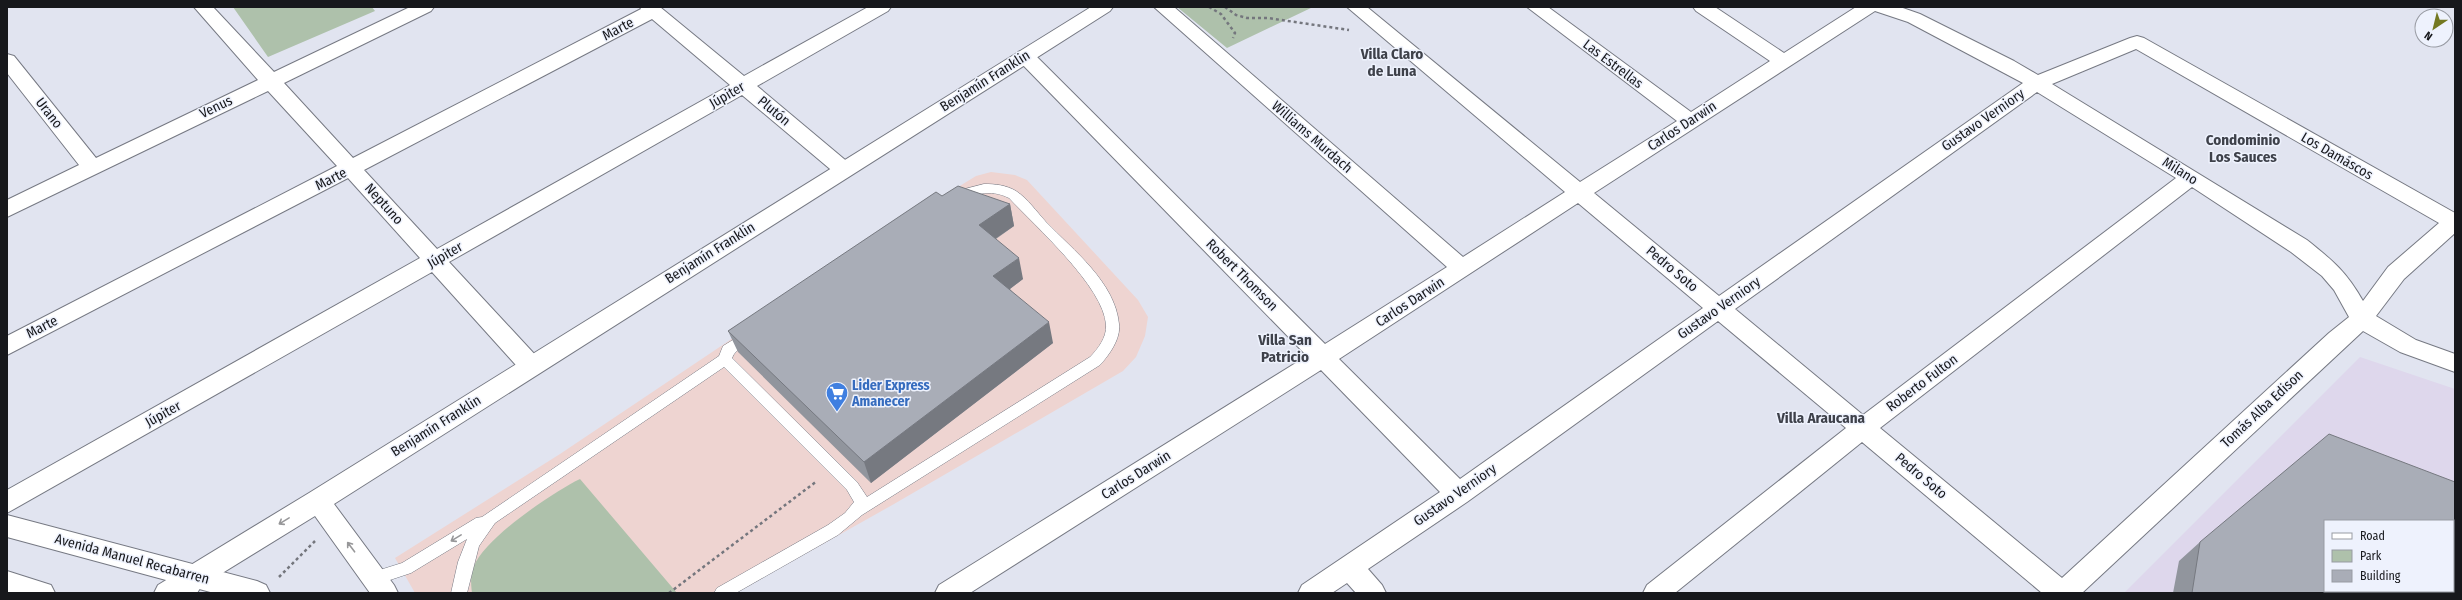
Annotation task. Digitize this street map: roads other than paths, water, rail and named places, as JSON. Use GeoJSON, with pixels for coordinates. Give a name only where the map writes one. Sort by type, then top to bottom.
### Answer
{"type":"FeatureCollection","features":[{"type":"Feature","properties":{"kind":"street","name":"Neptuno"},"geometry":{"type":"LineString","coordinates":[[203,7],[272,80],[531,366]]}},
{"type":"Feature","properties":{"kind":"street","name":"Venus"},"geometry":{"type":"LineString","coordinates":[[7,209],[272,80],[398,12],[425,7]]}},
{"type":"Feature","properties":{"kind":"street","name":"Júpiter"},"geometry":{"type":"LineString","coordinates":[[7,502],[882,7]]}},
{"type":"Feature","properties":{"kind":"street","name":"Benjamín Franklin"},"geometry":{"type":"LineString","coordinates":[[167,593],[188,584],[843,169],[1104,7]]}},
{"type":"Feature","properties":{"kind":"street","name":"Williams Murdach"},"geometry":{"type":"LineString","coordinates":[[1163,7],[1462,268]]}},
{"type":"Feature","properties":{"kind":"street","name":"Pedro Soto"},"geometry":{"type":"LineString","coordinates":[[1356,7],[2063,593]]}},
{"type":"Feature","properties":{"kind":"street","name":"Las Estrellas"},"geometry":{"type":"LineString","coordinates":[[1536,7],[1690,121]]}},
{"type":"Feature","properties":{"kind":"street"},"geometry":{"type":"LineString","coordinates":[[1702,7],[1783,61]]}},
{"type":"Feature","properties":{"kind":"street","name":"Carlos Darwin"},"geometry":{"type":"LineString","coordinates":[[948,593],[1323,357],[1869,7]]}},
{"type":"Feature","properties":{"kind":"street","name":"Milano"},"geometry":{"type":"LineString","coordinates":[[1881,7],[1914,18],[1963,41],[2036,82],[2190,177],[2320,262],[2342,284],[2362,319],[2408,346],[2455,363]]}},
{"type":"Feature","properties":{"kind":"street","name":"Plutón"},"geometry":{"type":"LineString","coordinates":[[651,9],[843,169]]}},
{"type":"Feature","properties":{"kind":"street","name":"Marte"},"geometry":{"type":"LineString","coordinates":[[7,346],[351,168],[651,9]]}},
{"type":"Feature","properties":{"kind":"street","name":"Gustavo Verniory"},"geometry":{"type":"LineString","coordinates":[[1311,593],[1458,494],[2036,82],[2137,42]]}},
{"type":"Feature","properties":{"kind":"street","name":"Los Damáscos"},"geometry":{"type":"LineString","coordinates":[[2137,42],[2455,222]]}},
{"type":"Feature","properties":{"kind":"street","name":"Robert Thomson"},"geometry":{"type":"LineString","coordinates":[[1025,56],[1458,494]]}},
{"type":"Feature","properties":{"kind":"street","name":"Urano"},"geometry":{"type":"LineString","coordinates":[[7,60],[92,167]]}},
{"type":"Feature","properties":{"kind":"street","name":"Roberto Fulton"},"geometry":{"type":"LineString","coordinates":[[1656,593],[1863,428],[2190,177]]}},
{"type":"Feature","properties":{"kind":"street","name":"Tomás Alba Edison"},"geometry":{"type":"LineString","coordinates":[[2063,593],[2338,339],[2362,319],[2396,273],[2455,222]]}},
{"type":"Feature","properties":{"kind":"street"},"geometry":{"type":"LineString","coordinates":[[318,501],[380,586]]}},
{"type":"Feature","properties":{"kind":"street","name":"Avenida Manuel Recabarren"},"geometry":{"type":"LineString","coordinates":[[7,526],[188,584],[265,588]]}},
{"type":"Feature","properties":{"kind":"street"},"geometry":{"type":"LineString","coordinates":[[1349,567],[1373,593]]}},
{"type":"Feature","properties":{"kind":"street"},"geometry":{"type":"LineString","coordinates":[[7,583],[42,593]]}},
{"type":"Feature","properties":{"kind":"lane"},"geometry":{"type":"LineString","coordinates":[[722,593],[833,530],[859,510],[1095,361],[1103,352],[1112,334],[1112,317],[1102,292],[1013,195],[996,188],[979,188],[954,196],[942,205]]}},
{"type":"Feature","properties":{"kind":"lane"},"geometry":{"type":"LineString","coordinates":[[380,586],[406,568],[490,518],[725,359],[728,350],[760,328]]}},
{"type":"Feature","properties":{"kind":"lane"},"geometry":{"type":"LineString","coordinates":[[725,359],[858,494],[862,501],[859,510]]}},
{"type":"Feature","properties":{"kind":"lane"},"geometry":{"type":"LineString","coordinates":[[459,593],[466,557],[472,540],[490,518]]}},
{"type":"Feature","properties":{"kind":"place","name":"Lider Express Amanecer"},"geometry":{"type":"Point","coordinates":[837,412]}},
{"type":"Feature","properties":{"kind":"district","name":"Villa Claro de Luna"},"geometry":{"type":"Point","coordinates":[1392,62]}},
{"type":"Feature","properties":{"kind":"district","name":"Condominio Los Sauces"},"geometry":{"type":"Point","coordinates":[2243,148]}},
{"type":"Feature","properties":{"kind":"district","name":"Villa San Patricio"},"geometry":{"type":"Point","coordinates":[1285,348]}},
{"type":"Feature","properties":{"kind":"district","name":"Villa Araucana"},"geometry":{"type":"Point","coordinates":[1821,418]}}]}
